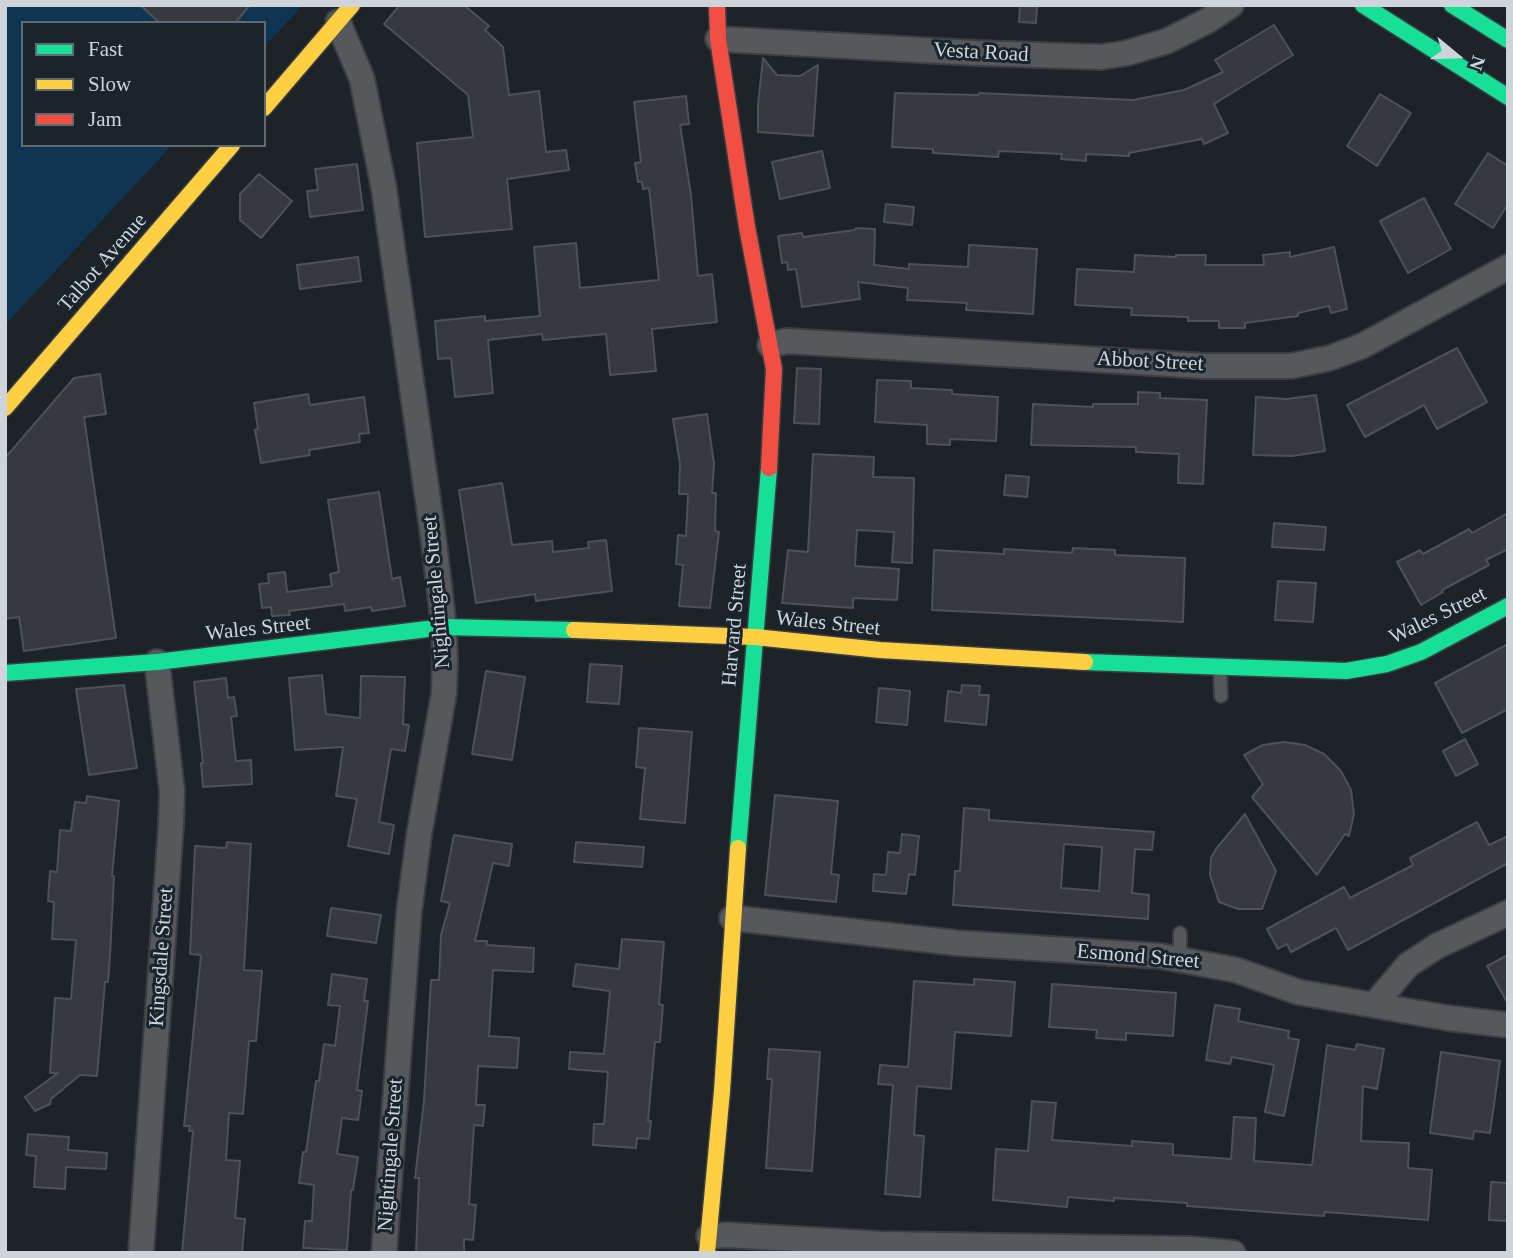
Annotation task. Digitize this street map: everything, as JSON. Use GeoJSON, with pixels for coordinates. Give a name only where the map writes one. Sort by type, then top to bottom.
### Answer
{"type":"FeatureCollection","features":[{"type":"Feature","properties":{"kind":"main road","name":"Harvard Street"},"geometry":{"type":"LineString","coordinates":[[708,1244],[769,477],[774,369],[747,227],[718,39],[717,5]]}},
{"type":"Feature","properties":{"kind":"main road"},"geometry":{"type":"LineString","coordinates":[[1363,5],[1508,97]]}},
{"type":"Feature","properties":{"kind":"main road"},"geometry":{"type":"LineString","coordinates":[[1452,5],[1508,40]]}},
{"type":"Feature","properties":{"kind":"main road"},"geometry":{"type":"LineString","coordinates":[[266,106],[345,14]]}},
{"type":"Feature","properties":{"kind":"main road","name":"Talbot Avenue"},"geometry":{"type":"LineString","coordinates":[[5,408],[230,147]]}},
{"type":"Feature","properties":{"kind":"main road","name":"Wales Street"},"geometry":{"type":"LineString","coordinates":[[5,673],[157,662],[444,628],[555,629],[755,637],[890,651],[1346,671],[1387,664],[1420,652],[1508,606]]}},
{"type":"Feature","properties":{"kind":"street","name":"Vesta Road"},"geometry":{"type":"LineString","coordinates":[[718,39],[1101,57],[1127,53],[1167,41],[1207,22],[1231,5]]}},
{"type":"Feature","properties":{"kind":"street","name":"Nightingale Street"},"geometry":{"type":"LineString","coordinates":[[345,14],[362,79],[384,189],[444,628],[444,693],[419,835],[409,912],[384,1253]]}},
{"type":"Feature","properties":{"kind":"street","name":"Abbot Street"},"geometry":{"type":"LineString","coordinates":[[770,345],[787,341],[1204,366],[1291,366],[1330,358],[1362,346],[1508,267]]}},
{"type":"Feature","properties":{"kind":"street","name":"Kingsdale Street"},"geometry":{"type":"LineString","coordinates":[[141,1253],[172,791],[157,662]]}},
{"type":"Feature","properties":{"kind":"street"},"geometry":{"type":"LineString","coordinates":[[1374,1005],[1408,965],[1437,946],[1508,913]]}},
{"type":"Feature","properties":{"kind":"street","name":"Esmond Street"},"geometry":{"type":"LineString","coordinates":[[732,918],[957,943],[1180,958],[1236,970],[1298,992],[1448,1018],[1508,1025]]}},
{"type":"Feature","properties":{"kind":"street"},"geometry":{"type":"LineString","coordinates":[[708,1244],[728,1235],[881,1244],[1189,1249],[1233,1253]]}},
{"type":"Feature","properties":{"kind":"lane"},"geometry":{"type":"LineString","coordinates":[[1220,667],[1222,696]]}},
{"type":"Feature","properties":{"kind":"lane"},"geometry":{"type":"LineString","coordinates":[[1180,933],[1180,958]]}},
{"type":"Feature","properties":{"kind":"shaded area"},"geometry":{"type":"Polygon","coordinates":[[[5,5],[303,5],[266,45],[266,21],[21,21],[21,147],[170,147],[5,325],[5,5]]]}},
{"type":"Feature","properties":{"kind":"building"},"geometry":{"type":"Polygon","coordinates":[[[140,5],[250,5],[237,21],[158,21],[140,5]]]}},
{"type":"Feature","properties":{"kind":"building"},"geometry":{"type":"Polygon","coordinates":[[[400,5],[464,5],[489,26],[485,30],[503,47],[509,95],[539,91],[546,152],[566,150],[569,170],[507,179],[512,229],[425,237],[417,143],[473,137],[468,95],[384,24],[400,5]]]}},
{"type":"Feature","properties":{"kind":"building"},"geometry":{"type":"Polygon","coordinates":[[[1020,5],[1037,5],[1036,23],[1019,22],[1020,5]]]}},
{"type":"Feature","properties":{"kind":"building"},"geometry":{"type":"Polygon","coordinates":[[[1274,25],[1293,55],[1214,104],[1228,133],[1204,144],[1202,139],[1129,153],[1129,156],[1086,154],[1086,161],[1061,159],[1062,154],[999,151],[998,157],[933,153],[933,149],[892,147],[895,93],[979,93],[1133,100],[1184,90],[1223,72],[1215,60],[1274,25]]]}},
{"type":"Feature","properties":{"kind":"building"},"geometry":{"type":"Polygon","coordinates":[[[763,58],[777,75],[800,76],[818,65],[813,136],[758,132],[763,58]]]}},
{"type":"Feature","properties":{"kind":"building"},"geometry":{"type":"Polygon","coordinates":[[[1380,94],[1411,113],[1377,166],[1347,146],[1380,94]]]}},
{"type":"Feature","properties":{"kind":"building"},"geometry":{"type":"Polygon","coordinates":[[[686,96],[689,124],[680,125],[691,195],[698,276],[712,274],[717,322],[652,329],[656,371],[610,375],[606,334],[543,340],[542,334],[488,340],[493,393],[455,397],[451,358],[438,359],[435,321],[485,316],[485,321],[540,316],[534,247],[576,243],[580,288],[659,280],[649,188],[643,189],[642,182],[638,182],[635,163],[641,162],[634,102],[686,96]]]}},
{"type":"Feature","properties":{"kind":"building"},"geometry":{"type":"Polygon","coordinates":[[[822,151],[830,188],[780,199],[772,162],[822,151]]]}},
{"type":"Feature","properties":{"kind":"building"},"geometry":{"type":"Polygon","coordinates":[[[1488,153],[1508,166],[1508,204],[1493,228],[1455,204],[1488,153]]]}},
{"type":"Feature","properties":{"kind":"building"},"geometry":{"type":"Polygon","coordinates":[[[357,164],[363,210],[310,217],[307,191],[318,190],[315,169],[357,164]]]}},
{"type":"Feature","properties":{"kind":"building"},"geometry":{"type":"Polygon","coordinates":[[[259,174],[292,201],[261,238],[240,220],[240,194],[259,174]]]}},
{"type":"Feature","properties":{"kind":"building"},"geometry":{"type":"Polygon","coordinates":[[[1424,198],[1451,249],[1408,273],[1380,221],[1424,198]]]}},
{"type":"Feature","properties":{"kind":"building"},"geometry":{"type":"Polygon","coordinates":[[[886,204],[914,207],[912,225],[884,222],[886,204]]]}},
{"type":"Feature","properties":{"kind":"building"},"geometry":{"type":"Polygon","coordinates":[[[856,228],[875,229],[874,265],[909,269],[909,264],[968,267],[969,245],[1037,249],[1033,314],[966,310],[967,303],[907,300],[908,288],[858,282],[860,299],[802,307],[796,269],[788,270],[787,262],[782,263],[778,236],[802,233],[803,237],[856,228]]]}},
{"type":"Feature","properties":{"kind":"building"},"geometry":{"type":"Polygon","coordinates":[[[1334,247],[1347,309],[1331,313],[1329,306],[1298,313],[1298,316],[1245,323],[1245,328],[1219,328],[1219,321],[1188,321],[1188,317],[1131,315],[1132,308],[1075,305],[1077,269],[1134,272],[1135,255],[1206,255],[1205,265],[1264,265],[1263,255],[1290,252],[1290,257],[1334,247]]]}},
{"type":"Feature","properties":{"kind":"building"},"geometry":{"type":"Polygon","coordinates":[[[358,257],[361,281],[300,289],[297,265],[358,257]]]}},
{"type":"Feature","properties":{"kind":"building"},"geometry":{"type":"Polygon","coordinates":[[[1457,348],[1487,402],[1437,429],[1424,405],[1365,437],[1347,405],[1457,348]]]}},
{"type":"Feature","properties":{"kind":"building"},"geometry":{"type":"Polygon","coordinates":[[[797,368],[821,369],[819,424],[794,423],[797,368]]]}},
{"type":"Feature","properties":{"kind":"building"},"geometry":{"type":"Polygon","coordinates":[[[100,374],[106,414],[84,417],[116,638],[24,651],[19,617],[5,619],[5,458],[74,378],[100,374]]]}},
{"type":"Feature","properties":{"kind":"building"},"geometry":{"type":"Polygon","coordinates":[[[877,380],[911,381],[911,388],[952,390],[952,394],[998,397],[996,441],[950,439],[950,445],[927,444],[927,425],[875,422],[877,380]]]}},
{"type":"Feature","properties":{"kind":"building"},"geometry":{"type":"Polygon","coordinates":[[[1138,392],[1160,393],[1160,398],[1207,400],[1203,484],[1178,483],[1179,454],[1136,452],[1136,447],[1031,445],[1033,404],[1093,407],[1093,404],[1138,404],[1138,392]]]}},
{"type":"Feature","properties":{"kind":"building"},"geometry":{"type":"Polygon","coordinates":[[[308,394],[310,405],[364,397],[369,433],[359,434],[360,442],[309,450],[310,455],[261,463],[255,430],[258,429],[254,403],[308,394]]]}},
{"type":"Feature","properties":{"kind":"building"},"geometry":{"type":"Polygon","coordinates":[[[1316,395],[1325,451],[1292,456],[1253,455],[1256,397],[1287,399],[1316,395]]]}},
{"type":"Feature","properties":{"kind":"building"},"geometry":{"type":"Polygon","coordinates":[[[707,414],[714,464],[712,493],[716,493],[715,531],[719,532],[710,608],[679,606],[683,565],[676,564],[678,535],[686,536],[688,494],[679,494],[680,464],[673,419],[707,414]]]}},
{"type":"Feature","properties":{"kind":"building"},"geometry":{"type":"Polygon","coordinates":[[[813,454],[874,457],[873,477],[914,478],[912,563],[892,562],[894,532],[857,530],[855,566],[899,569],[897,600],[853,598],[853,608],[782,603],[788,550],[808,552],[813,454]]]}},
{"type":"Feature","properties":{"kind":"building"},"geometry":{"type":"Polygon","coordinates":[[[1006,475],[1029,477],[1027,497],[1004,495],[1006,475]]]}},
{"type":"Feature","properties":{"kind":"building"},"geometry":{"type":"Polygon","coordinates":[[[502,483],[512,545],[552,541],[553,552],[589,548],[588,542],[606,540],[612,591],[536,601],[535,594],[476,603],[459,490],[502,483]]]}},
{"type":"Feature","properties":{"kind":"building"},"geometry":{"type":"Polygon","coordinates":[[[379,492],[392,579],[400,577],[405,606],[372,611],[371,607],[345,611],[344,604],[289,611],[290,615],[272,616],[271,607],[262,608],[259,584],[269,583],[268,574],[285,572],[287,592],[332,586],[330,574],[339,572],[328,500],[379,492]]]}},
{"type":"Feature","properties":{"kind":"building"},"geometry":{"type":"Polygon","coordinates":[[[1508,513],[1508,549],[1486,560],[1489,565],[1442,590],[1443,592],[1421,605],[1397,562],[1420,550],[1423,554],[1469,529],[1472,533],[1508,513]]]}},
{"type":"Feature","properties":{"kind":"building"},"geometry":{"type":"Polygon","coordinates":[[[1274,523],[1326,527],[1324,550],[1272,547],[1274,523]]]}},
{"type":"Feature","properties":{"kind":"building"},"geometry":{"type":"Polygon","coordinates":[[[1073,548],[1115,550],[1115,555],[1185,558],[1183,622],[932,610],[934,550],[1004,554],[1004,549],[1072,553],[1073,548]]]}},
{"type":"Feature","properties":{"kind":"building"},"geometry":{"type":"Polygon","coordinates":[[[1278,581],[1316,583],[1313,622],[1275,620],[1278,581]]]}},
{"type":"Feature","properties":{"kind":"building"},"geometry":{"type":"Polygon","coordinates":[[[1508,644],[1508,709],[1462,733],[1435,683],[1508,644]]]}},
{"type":"Feature","properties":{"kind":"building"},"geometry":{"type":"Polygon","coordinates":[[[590,664],[622,666],[619,704],[587,702],[590,664]]]}},
{"type":"Feature","properties":{"kind":"building"},"geometry":{"type":"Polygon","coordinates":[[[486,671],[525,677],[512,760],[472,754],[486,671]]]}},
{"type":"Feature","properties":{"kind":"building"},"geometry":{"type":"Polygon","coordinates":[[[322,675],[326,714],[360,718],[361,676],[405,677],[403,724],[409,725],[405,751],[391,749],[379,822],[394,825],[389,854],[348,846],[357,799],[336,796],[343,747],[295,750],[289,678],[322,675]]]}},
{"type":"Feature","properties":{"kind":"building"},"geometry":{"type":"Polygon","coordinates":[[[226,678],[228,698],[234,697],[237,716],[231,717],[236,761],[251,760],[252,784],[203,787],[194,682],[226,678]]]}},
{"type":"Feature","properties":{"kind":"building"},"geometry":{"type":"Polygon","coordinates":[[[124,685],[137,768],[89,775],[76,689],[124,685]]]}},
{"type":"Feature","properties":{"kind":"building"},"geometry":{"type":"Polygon","coordinates":[[[962,685],[980,686],[979,695],[989,695],[986,725],[945,721],[948,691],[961,693],[962,685]]]}},
{"type":"Feature","properties":{"kind":"building"},"geometry":{"type":"Polygon","coordinates":[[[879,688],[910,691],[907,725],[876,722],[879,688]]]}},
{"type":"Feature","properties":{"kind":"building"},"geometry":{"type":"Polygon","coordinates":[[[639,728],[692,732],[685,823],[640,819],[645,768],[636,767],[639,728]]]}},
{"type":"Feature","properties":{"kind":"building"},"geometry":{"type":"Polygon","coordinates":[[[1465,739],[1478,764],[1456,776],[1443,751],[1465,739]]]}},
{"type":"Feature","properties":{"kind":"building"},"geometry":{"type":"Polygon","coordinates":[[[1284,742],[1305,745],[1324,754],[1341,771],[1351,790],[1354,814],[1349,836],[1345,834],[1317,875],[1252,797],[1263,784],[1244,755],[1263,745],[1284,742]]]}},
{"type":"Feature","properties":{"kind":"building"},"geometry":{"type":"Polygon","coordinates":[[[775,795],[838,801],[831,874],[839,875],[836,902],[765,895],[775,795]]]}},
{"type":"Feature","properties":{"kind":"building"},"geometry":{"type":"Polygon","coordinates":[[[87,796],[119,801],[112,876],[108,982],[105,982],[97,1076],[80,1075],[51,1099],[50,1104],[35,1111],[25,1097],[58,1073],[50,1073],[55,998],[71,999],[76,940],[52,939],[54,902],[48,901],[50,871],[57,872],[60,830],[71,831],[75,802],[86,803],[87,796]]]}},
{"type":"Feature","properties":{"kind":"building"},"geometry":{"type":"Polygon","coordinates":[[[964,808],[989,810],[989,820],[1154,832],[1152,850],[1135,849],[1132,893],[1149,895],[1148,919],[953,905],[955,871],[960,871],[964,808]],[[1064,844],[1061,888],[1099,891],[1102,847],[1064,844]]]}},
{"type":"Feature","properties":{"kind":"building"},"geometry":{"type":"Polygon","coordinates":[[[1245,814],[1276,871],[1262,909],[1238,909],[1219,902],[1210,875],[1211,858],[1216,849],[1245,814]]]}},
{"type":"Feature","properties":{"kind":"building"},"geometry":{"type":"Polygon","coordinates":[[[1477,822],[1489,845],[1508,836],[1508,863],[1348,950],[1336,928],[1291,952],[1287,944],[1278,949],[1267,929],[1344,887],[1350,898],[1413,865],[1410,858],[1477,822]]]}},
{"type":"Feature","properties":{"kind":"building"},"geometry":{"type":"Polygon","coordinates":[[[902,834],[919,836],[915,875],[909,874],[906,894],[873,891],[874,874],[886,875],[888,852],[900,853],[902,834]]]}},
{"type":"Feature","properties":{"kind":"building"},"geometry":{"type":"Polygon","coordinates":[[[454,835],[512,844],[509,866],[493,863],[475,941],[487,941],[487,945],[534,948],[533,972],[493,970],[489,1036],[519,1038],[517,1068],[478,1066],[476,1105],[485,1105],[483,1126],[474,1125],[469,1204],[476,1205],[473,1240],[464,1239],[464,1253],[416,1253],[419,1178],[415,1178],[424,1101],[431,980],[439,980],[441,935],[450,903],[441,901],[454,835]]]}},
{"type":"Feature","properties":{"kind":"building"},"geometry":{"type":"Polygon","coordinates":[[[227,842],[251,844],[244,970],[262,971],[256,1041],[249,1041],[243,1114],[229,1113],[226,1160],[240,1161],[235,1218],[245,1219],[242,1253],[182,1253],[193,1131],[189,1131],[190,1126],[184,1126],[201,955],[190,954],[195,846],[226,848],[227,842]]]}},
{"type":"Feature","properties":{"kind":"building"},"geometry":{"type":"Polygon","coordinates":[[[576,842],[644,847],[642,867],[574,862],[576,842]]]}},
{"type":"Feature","properties":{"kind":"building"},"geometry":{"type":"Polygon","coordinates":[[[331,908],[381,915],[376,943],[327,936],[331,908]]]}},
{"type":"Feature","properties":{"kind":"building"},"geometry":{"type":"Polygon","coordinates":[[[622,939],[664,942],[659,1004],[663,1005],[660,1042],[655,1042],[648,1121],[651,1121],[649,1139],[637,1138],[636,1148],[593,1145],[594,1124],[604,1124],[608,1072],[569,1069],[570,1052],[604,1054],[610,991],[573,986],[576,964],[619,969],[622,939]]]}},
{"type":"Feature","properties":{"kind":"building"},"geometry":{"type":"Polygon","coordinates":[[[1508,955],[1508,1004],[1487,966],[1508,955]]]}},
{"type":"Feature","properties":{"kind":"building"},"geometry":{"type":"Polygon","coordinates":[[[332,974],[367,979],[364,1001],[368,1001],[357,1090],[362,1091],[358,1120],[342,1118],[337,1154],[358,1157],[351,1190],[347,1250],[303,1248],[305,1221],[312,1221],[314,1185],[299,1183],[324,1044],[335,1046],[340,1006],[328,1005],[332,974]]]}},
{"type":"Feature","properties":{"kind":"building"},"geometry":{"type":"Polygon","coordinates":[[[974,979],[1015,982],[1011,1036],[955,1032],[951,1089],[917,1086],[914,1135],[924,1136],[920,1197],[885,1194],[893,1085],[878,1084],[880,1065],[908,1067],[914,981],[974,985],[974,979]]]}},
{"type":"Feature","properties":{"kind":"building"},"geometry":{"type":"Polygon","coordinates":[[[1052,984],[1176,993],[1173,1036],[1126,1033],[1126,1040],[1096,1038],[1097,1030],[1049,1027],[1052,984]]]}},
{"type":"Feature","properties":{"kind":"building"},"geometry":{"type":"Polygon","coordinates":[[[1215,1005],[1240,1009],[1238,1021],[1289,1031],[1288,1038],[1299,1040],[1284,1116],[1265,1112],[1274,1065],[1232,1057],[1230,1064],[1206,1060],[1215,1005]]]}},
{"type":"Feature","properties":{"kind":"building"},"geometry":{"type":"Polygon","coordinates":[[[1357,1044],[1384,1049],[1377,1089],[1363,1086],[1361,1141],[1409,1143],[1408,1168],[1432,1170],[1428,1220],[1325,1212],[1324,1216],[1281,1213],[1114,1198],[1114,1201],[1068,1197],[1067,1207],[993,1200],[996,1149],[1028,1151],[1032,1101],[1056,1103],[1052,1140],[1132,1146],[1132,1141],[1173,1144],[1173,1155],[1231,1159],[1234,1117],[1256,1118],[1254,1161],[1312,1165],[1327,1045],[1355,1050],[1357,1044]]]}},
{"type":"Feature","properties":{"kind":"building"},"geometry":{"type":"Polygon","coordinates":[[[769,1049],[820,1052],[812,1171],[766,1168],[772,1079],[767,1079],[769,1049]]]}},
{"type":"Feature","properties":{"kind":"building"},"geometry":{"type":"Polygon","coordinates":[[[1441,1052],[1500,1061],[1490,1133],[1474,1131],[1473,1139],[1430,1133],[1441,1052]]]}},
{"type":"Feature","properties":{"kind":"building"},"geometry":{"type":"Polygon","coordinates":[[[28,1134],[69,1137],[68,1150],[107,1153],[106,1169],[66,1167],[65,1189],[34,1187],[36,1156],[26,1155],[28,1134]]]}},
{"type":"Feature","properties":{"kind":"building"},"geometry":{"type":"Polygon","coordinates":[[[1491,1182],[1508,1183],[1508,1221],[1489,1220],[1491,1182]]]}},
{"type":"Feature","properties":{"kind":"traffic: fast"},"geometry":{"type":"LineString","coordinates":[[1363,5],[1508,97]]}},
{"type":"Feature","properties":{"kind":"traffic: fast"},"geometry":{"type":"LineString","coordinates":[[1452,5],[1508,40]]}},
{"type":"Feature","properties":{"kind":"traffic: fast"},"geometry":{"type":"LineString","coordinates":[[738,848],[769,468]]}},
{"type":"Feature","properties":{"kind":"traffic: fast"},"geometry":{"type":"LineString","coordinates":[[1085,662],[1346,671],[1387,664],[1421,652],[1508,606]]}},
{"type":"Feature","properties":{"kind":"traffic: fast"},"geometry":{"type":"LineString","coordinates":[[5,673],[157,662],[444,627],[574,630]]}},
{"type":"Feature","properties":{"kind":"traffic: slow"},"geometry":{"type":"LineString","coordinates":[[266,106],[352,5]]}},
{"type":"Feature","properties":{"kind":"traffic: slow"},"geometry":{"type":"LineString","coordinates":[[5,408],[230,147]]}},
{"type":"Feature","properties":{"kind":"traffic: slow"},"geometry":{"type":"LineString","coordinates":[[574,630],[755,637],[880,650],[1085,662]]}},
{"type":"Feature","properties":{"kind":"traffic: slow"},"geometry":{"type":"LineString","coordinates":[[707,1253],[722,1091],[738,848]]}},
{"type":"Feature","properties":{"kind":"traffic: jam"},"geometry":{"type":"LineString","coordinates":[[717,5],[718,39],[747,227],[774,369],[769,468]]}}]}
